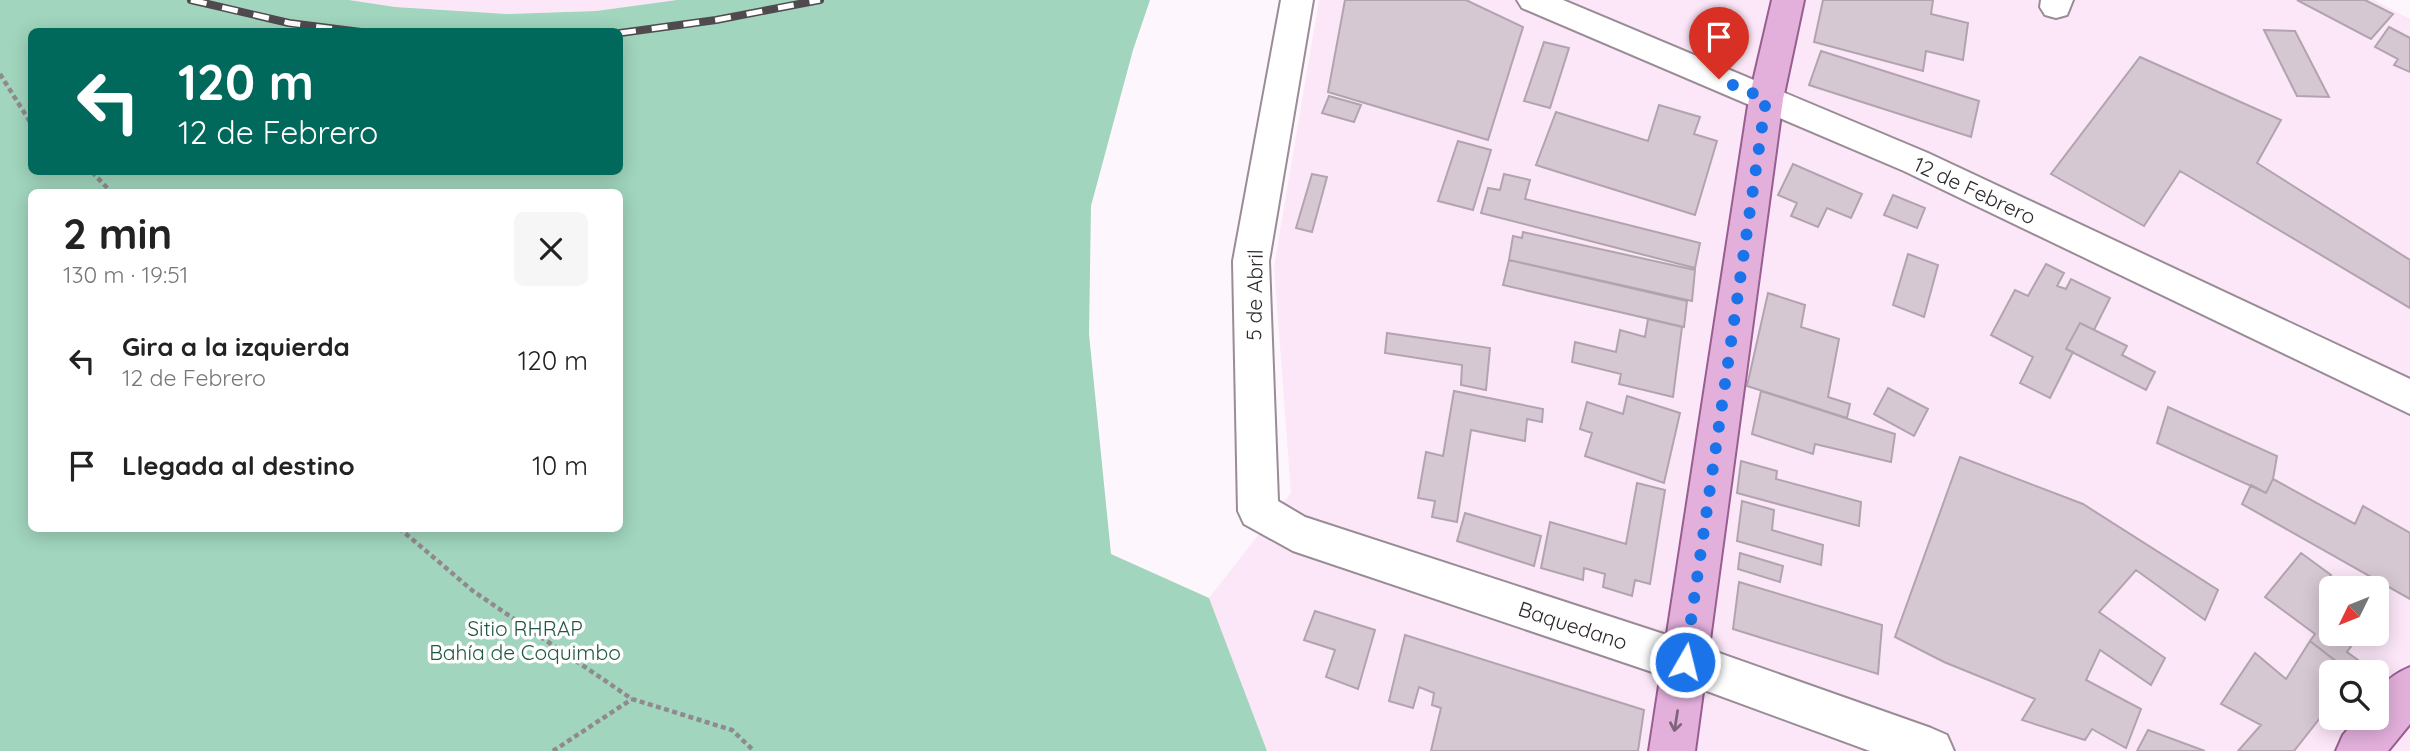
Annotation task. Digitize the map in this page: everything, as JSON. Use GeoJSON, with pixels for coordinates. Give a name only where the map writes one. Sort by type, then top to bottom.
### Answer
{"type":"FeatureCollection","features":[{"type":"Feature","properties":{"kind":"main road"},"geometry":{"type":"LineString","coordinates":[[1672,751],[1766,99],[1788,0]]}},
{"type":"Feature","properties":{"kind":"main road"},"geometry":{"type":"LineString","coordinates":[[2359,751],[2410,689]]}},
{"type":"Feature","properties":{"kind":"street","name":"5 de Abril"},"geometry":{"type":"LineString","coordinates":[[1293,532],[1258,511],[1251,261],[1297,0]]}},
{"type":"Feature","properties":{"kind":"street","name":"12 de Febrero"},"geometry":{"type":"LineString","coordinates":[[1533,0],[1916,162],[2410,397]]}},
{"type":"Feature","properties":{"kind":"street","name":"Baquedano"},"geometry":{"type":"LineString","coordinates":[[1293,532],[1685,662],[1931,751]]}},
{"type":"Feature","properties":{"kind":"path"},"geometry":{"type":"LineString","coordinates":[[0,74],[28,119]]}},
{"type":"Feature","properties":{"kind":"path"},"geometry":{"type":"LineString","coordinates":[[95,175],[108,189]]}},
{"type":"Feature","properties":{"kind":"path"},"geometry":{"type":"LineString","coordinates":[[405,532],[473,591],[632,699],[733,730],[754,751]]}},
{"type":"Feature","properties":{"kind":"path"},"geometry":{"type":"LineString","coordinates":[[553,751],[632,699]]}},
{"type":"Feature","properties":{"kind":"shaded area"},"geometry":{"type":"Polygon","coordinates":[[[349,0],[677,0],[596,11],[507,14],[395,7],[349,0]]]}},
{"type":"Feature","properties":{"kind":"shaded area"},"geometry":{"type":"Polygon","coordinates":[[[1319,0],[2374,0],[2410,19],[2410,751],[1267,751],[1209,598],[1291,493],[1274,266],[1319,0]]]}},
{"type":"Feature","properties":{"kind":"green space","name":"Sitio RHRAP Bahía de Coquimbo"},"geometry":{"type":"Polygon","coordinates":[[[0,0],[349,0],[395,7],[507,14],[596,11],[677,0],[1150,0],[1133,50],[1091,206],[1089,334],[1111,554],[1209,598],[1267,751],[0,751],[0,0]]]}},
{"type":"Feature","properties":{"kind":"building"},"geometry":{"type":"Polygon","coordinates":[[[1345,0],[1466,0],[1523,27],[1488,140],[1328,92],[1345,0]]]}},
{"type":"Feature","properties":{"kind":"building"},"geometry":{"type":"Polygon","coordinates":[[[1823,0],[1933,0],[1931,14],[1968,23],[1963,60],[1926,51],[1923,71],[1814,42],[1823,0]]]}},
{"type":"Feature","properties":{"kind":"building"},"geometry":{"type":"Polygon","coordinates":[[[2297,0],[2365,0],[2393,14],[2371,39],[2297,0]]]}},
{"type":"Feature","properties":{"kind":"building"},"geometry":{"type":"Polygon","coordinates":[[[2389,27],[2410,38],[2410,72],[2394,65],[2398,59],[2375,47],[2389,27]]]}},
{"type":"Feature","properties":{"kind":"building"},"geometry":{"type":"Polygon","coordinates":[[[2264,30],[2295,31],[2329,97],[2297,96],[2264,30]]]}},
{"type":"Feature","properties":{"kind":"building"},"geometry":{"type":"Polygon","coordinates":[[[1544,42],[1569,48],[1550,108],[1524,101],[1544,42]]]}},
{"type":"Feature","properties":{"kind":"building"},"geometry":{"type":"Polygon","coordinates":[[[1821,51],[1979,101],[1971,137],[1809,85],[1821,51]]]}},
{"type":"Feature","properties":{"kind":"building"},"geometry":{"type":"Polygon","coordinates":[[[2140,57],[2281,120],[2257,163],[2410,260],[2410,308],[2180,171],[2144,226],[2051,174],[2140,57]]]}},
{"type":"Feature","properties":{"kind":"building"},"geometry":{"type":"Polygon","coordinates":[[[1329,96],[1361,105],[1354,122],[1322,113],[1329,96]]]}},
{"type":"Feature","properties":{"kind":"building"},"geometry":{"type":"Polygon","coordinates":[[[1659,105],[1700,117],[1694,134],[1717,141],[1695,215],[1536,165],[1556,112],[1648,141],[1659,105]]]}},
{"type":"Feature","properties":{"kind":"building"},"geometry":{"type":"Polygon","coordinates":[[[1458,141],[1491,150],[1473,210],[1438,201],[1458,141]]]}},
{"type":"Feature","properties":{"kind":"building"},"geometry":{"type":"Polygon","coordinates":[[[1793,164],[1862,194],[1851,218],[1827,208],[1818,227],[1791,216],[1797,203],[1778,195],[1793,164]]]}},
{"type":"Feature","properties":{"kind":"building"},"geometry":{"type":"Polygon","coordinates":[[[1312,174],[1327,177],[1312,232],[1296,228],[1312,174]]]}},
{"type":"Feature","properties":{"kind":"building"},"geometry":{"type":"Polygon","coordinates":[[[1504,174],[1530,180],[1525,199],[1700,243],[1695,268],[1481,213],[1488,188],[1500,190],[1504,174]]]}},
{"type":"Feature","properties":{"kind":"building"},"geometry":{"type":"Polygon","coordinates":[[[1893,195],[1925,208],[1917,228],[1884,215],[1893,195]]]}},
{"type":"Feature","properties":{"kind":"building"},"geometry":{"type":"Polygon","coordinates":[[[1523,232],[1695,270],[1692,301],[1509,260],[1513,236],[1522,238],[1523,232]]]}},
{"type":"Feature","properties":{"kind":"building"},"geometry":{"type":"Polygon","coordinates":[[[1908,254],[1938,265],[1924,317],[1893,305],[1908,254]]]}},
{"type":"Feature","properties":{"kind":"building"},"geometry":{"type":"Polygon","coordinates":[[[1509,260],[1687,301],[1684,327],[1503,285],[1509,260]]]}},
{"type":"Feature","properties":{"kind":"building"},"geometry":{"type":"Polygon","coordinates":[[[2046,264],[2064,273],[2057,286],[2066,289],[2071,279],[2110,298],[2094,330],[2080,323],[2066,349],[2073,352],[2050,398],[2020,383],[2033,357],[1991,335],[2015,290],[2028,296],[2046,264]]]}},
{"type":"Feature","properties":{"kind":"building"},"geometry":{"type":"Polygon","coordinates":[[[1768,293],[1805,305],[1801,327],[1839,339],[1828,397],[1850,404],[1847,418],[1747,386],[1768,293]]]}},
{"type":"Feature","properties":{"kind":"building"},"geometry":{"type":"Polygon","coordinates":[[[1648,319],[1682,327],[1673,397],[1619,384],[1621,374],[1572,362],[1575,342],[1616,352],[1620,330],[1645,337],[1648,319]]]}},
{"type":"Feature","properties":{"kind":"building"},"geometry":{"type":"Polygon","coordinates":[[[2080,323],[2127,346],[2122,355],[2155,372],[2146,390],[2066,349],[2080,323]]]}},
{"type":"Feature","properties":{"kind":"building"},"geometry":{"type":"Polygon","coordinates":[[[1387,333],[1490,348],[1486,390],[1461,385],[1462,365],[1385,353],[1387,333]]]}},
{"type":"Feature","properties":{"kind":"building"},"geometry":{"type":"Polygon","coordinates":[[[1888,388],[1928,409],[1914,436],[1874,414],[1888,388]]]}},
{"type":"Feature","properties":{"kind":"building"},"geometry":{"type":"Polygon","coordinates":[[[1454,391],[1543,409],[1542,422],[1527,419],[1525,441],[1471,430],[1457,522],[1432,517],[1435,501],[1418,498],[1426,452],[1443,456],[1454,391]]]}},
{"type":"Feature","properties":{"kind":"building"},"geometry":{"type":"Polygon","coordinates":[[[1761,391],[1895,434],[1891,462],[1815,444],[1813,454],[1752,434],[1761,391]]]}},
{"type":"Feature","properties":{"kind":"building"},"geometry":{"type":"Polygon","coordinates":[[[1627,396],[1680,413],[1664,483],[1585,456],[1592,433],[1580,429],[1587,402],[1623,414],[1627,396]]]}},
{"type":"Feature","properties":{"kind":"building"},"geometry":{"type":"Polygon","coordinates":[[[2168,407],[2277,456],[2273,479],[2266,493],[2157,443],[2168,407]]]}},
{"type":"Feature","properties":{"kind":"building"},"geometry":{"type":"Polygon","coordinates":[[[1960,457],[2083,504],[2218,590],[2205,620],[2136,570],[2099,612],[2165,658],[2151,685],[2100,650],[2086,680],[2141,709],[2126,748],[2092,729],[2085,740],[2022,720],[2035,699],[1944,662],[1895,637],[1960,457]]]}},
{"type":"Feature","properties":{"kind":"building"},"geometry":{"type":"Polygon","coordinates":[[[1741,461],[1777,471],[1776,479],[1861,502],[1859,526],[1737,493],[1741,461]]]}},
{"type":"Feature","properties":{"kind":"building"},"geometry":{"type":"Polygon","coordinates":[[[2273,479],[2355,524],[2363,506],[2410,533],[2410,599],[2389,587],[2389,576],[2369,576],[2242,504],[2251,485],[2266,493],[2273,479]]]}},
{"type":"Feature","properties":{"kind":"building"},"geometry":{"type":"Polygon","coordinates":[[[1637,483],[1665,490],[1650,584],[1635,580],[1632,596],[1603,587],[1605,574],[1584,568],[1583,580],[1541,568],[1550,522],[1626,544],[1637,483]]]}},
{"type":"Feature","properties":{"kind":"building"},"geometry":{"type":"Polygon","coordinates":[[[1742,501],[1774,510],[1772,530],[1823,545],[1821,565],[1737,541],[1742,501]]]}},
{"type":"Feature","properties":{"kind":"building"},"geometry":{"type":"Polygon","coordinates":[[[1465,513],[1541,536],[1534,566],[1457,541],[1465,513]]]}},
{"type":"Feature","properties":{"kind":"building"},"geometry":{"type":"Polygon","coordinates":[[[1740,553],[1783,566],[1780,582],[1738,569],[1740,553]]]}},
{"type":"Feature","properties":{"kind":"building"},"geometry":{"type":"Polygon","coordinates":[[[2301,553],[2331,575],[2319,576],[2319,646],[2351,646],[2347,652],[2358,660],[2335,660],[2310,641],[2315,634],[2265,597],[2301,553]]]}},
{"type":"Feature","properties":{"kind":"building"},"geometry":{"type":"Polygon","coordinates":[[[1739,582],[1882,625],[1878,674],[1733,629],[1739,582]]]}},
{"type":"Feature","properties":{"kind":"building"},"geometry":{"type":"Polygon","coordinates":[[[1315,611],[1375,630],[1358,689],[1326,677],[1335,650],[1304,640],[1315,611]]]}},
{"type":"Feature","properties":{"kind":"building"},"geometry":{"type":"Polygon","coordinates":[[[1405,635],[1644,710],[1638,751],[1431,751],[1441,708],[1432,705],[1434,693],[1419,687],[1413,708],[1389,701],[1405,635]]]}},
{"type":"Feature","properties":{"kind":"building"},"geometry":{"type":"Polygon","coordinates":[[[2310,641],[2335,660],[2319,660],[2319,719],[2294,751],[2238,751],[2261,725],[2221,704],[2255,653],[2286,679],[2310,641]]]}},
{"type":"Feature","properties":{"kind":"building"},"geometry":{"type":"Polygon","coordinates":[[[2148,730],[2205,751],[2137,751],[2148,730]]]}},
{"type":"Feature","properties":{"kind":"railway"},"geometry":{"type":"LineString","coordinates":[[191,0],[289,23],[329,28]]}},
{"type":"Feature","properties":{"kind":"railway"},"geometry":{"type":"LineString","coordinates":[[623,33],[716,20],[820,0]]}},
{"type":"Feature","properties":{"kind":"route"},"geometry":{"type":"LineString","coordinates":[[1685,662],[1766,99],[1719,79]]}}]}
